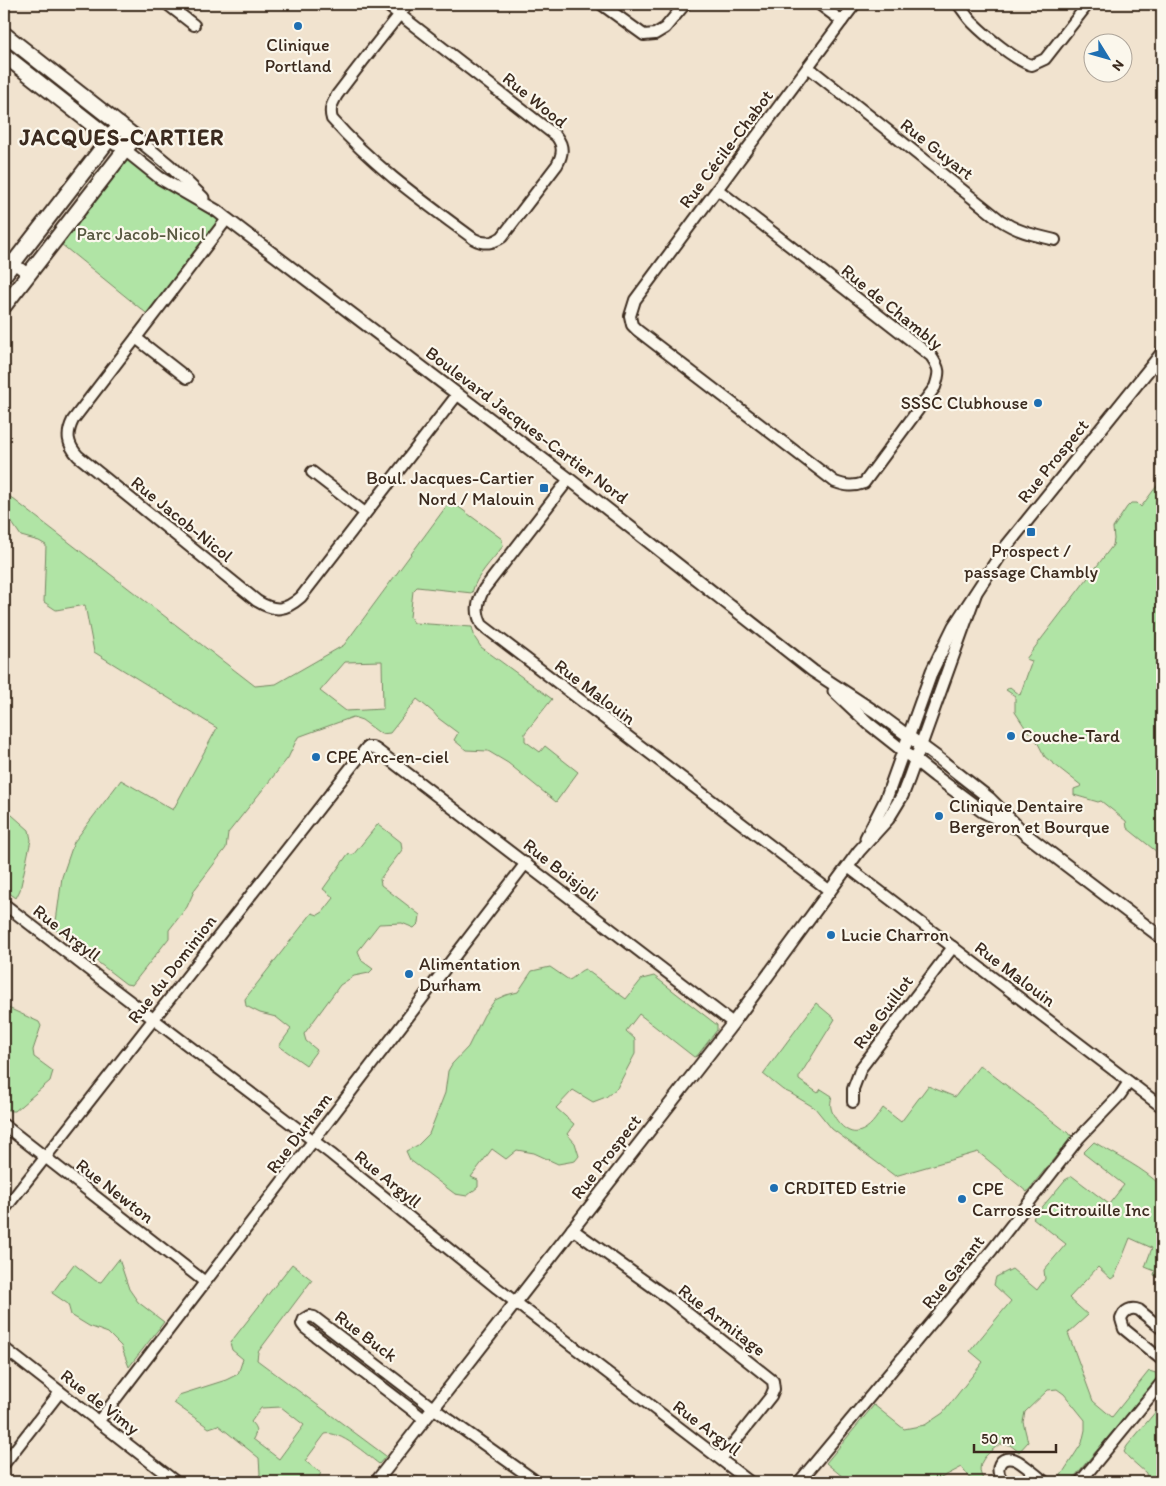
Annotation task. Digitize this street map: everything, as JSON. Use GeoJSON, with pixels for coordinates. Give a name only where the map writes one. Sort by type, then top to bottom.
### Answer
{"type":"FeatureCollection","features":[{"type":"Feature","properties":{"kind":"main road","name":"Boulevard Jacques-Cartier Nord"},"geometry":{"type":"LineString","coordinates":[[4,34],[135,137]]}},
{"type":"Feature","properties":{"kind":"main road","name":"Boulevard Jacques-Cartier Nord"},"geometry":{"type":"LineString","coordinates":[[4,55],[125,150]]}},
{"type":"Feature","properties":{"kind":"main road"},"geometry":{"type":"LineString","coordinates":[[4,275],[8,260],[120,125]]}},
{"type":"Feature","properties":{"kind":"main road"},"geometry":{"type":"LineString","coordinates":[[4,306],[135,137]]}},
{"type":"Feature","properties":{"kind":"street"},"geometry":{"type":"LineString","coordinates":[[167,4],[194,25]]}},
{"type":"Feature","properties":{"kind":"street","name":"Rue Wood"},"geometry":{"type":"LineString","coordinates":[[385,4],[399,14],[556,136],[561,142],[561,158],[557,165],[496,242],[481,243],[474,239],[386,173],[332,119],[330,112],[337,95],[399,14]]}},
{"type":"Feature","properties":{"kind":"street"},"geometry":{"type":"LineString","coordinates":[[399,14],[408,4]]}},
{"type":"Feature","properties":{"kind":"street"},"geometry":{"type":"LineString","coordinates":[[601,4],[644,34],[655,34],[666,28],[685,4]]}},
{"type":"Feature","properties":{"kind":"street"},"geometry":{"type":"LineString","coordinates":[[819,4],[842,21]]}},
{"type":"Feature","properties":{"kind":"street","name":"Rue Cécile-Chabot"},"geometry":{"type":"LineString","coordinates":[[630,316],[635,300],[855,4]]}},
{"type":"Feature","properties":{"kind":"street"},"geometry":{"type":"LineString","coordinates":[[958,4],[982,31],[1019,60],[1032,65],[1045,59],[1088,4]]}},
{"type":"Feature","properties":{"kind":"street","name":"Rue Guyart"},"geometry":{"type":"LineString","coordinates":[[808,67],[1012,228],[1023,233],[1055,240]]}},
{"type":"Feature","properties":{"kind":"street","name":"Boulevard Jacques-Cartier Nord"},"geometry":{"type":"LineString","coordinates":[[135,137],[169,165],[227,219],[569,479],[813,671],[877,713],[921,745],[989,798],[1024,833],[1162,938]]}},
{"type":"Feature","properties":{"kind":"street","name":"Boulevard Jacques-Cartier Nord"},"geometry":{"type":"LineString","coordinates":[[125,150],[160,178],[217,211]]}},
{"type":"Feature","properties":{"kind":"street","name":"Rue de Chambly"},"geometry":{"type":"LineString","coordinates":[[630,316],[632,325],[637,330],[835,482],[845,486],[855,486],[864,483],[934,387],[939,374],[938,365],[931,356],[716,189]]}},
{"type":"Feature","properties":{"kind":"street","name":"Rue Jacob-Nicol"},"geometry":{"type":"LineString","coordinates":[[227,219],[73,420],[68,434],[71,446],[78,456],[257,601],[271,608],[278,609],[293,604],[301,597],[457,395]]}},
{"type":"Feature","properties":{"kind":"street"},"geometry":{"type":"LineString","coordinates":[[8,260],[28,274]]}},
{"type":"Feature","properties":{"kind":"street"},"geometry":{"type":"LineString","coordinates":[[136,338],[187,378]]}},
{"type":"Feature","properties":{"kind":"street","name":"Rue Prospect"},"geometry":{"type":"LineString","coordinates":[[376,1482],[733,1023],[848,867],[859,851],[886,799],[932,671],[942,647],[954,626],[1005,548],[1162,353]]}},
{"type":"Feature","properties":{"kind":"street"},"geometry":{"type":"LineString","coordinates":[[312,472],[365,513]]}},
{"type":"Feature","properties":{"kind":"street","name":"Rue Malouin"},"geometry":{"type":"LineString","coordinates":[[569,479],[484,588],[477,608],[478,618],[482,625],[830,891]]}},
{"type":"Feature","properties":{"kind":"street","name":"Rue Prospect"},"geometry":{"type":"LineString","coordinates":[[859,851],[884,824],[902,796],[975,595]]}},
{"type":"Feature","properties":{"kind":"street","name":"Boulevard Jacques-Cartier Nord"},"geometry":{"type":"LineString","coordinates":[[813,671],[868,723],[915,761],[982,811],[1024,833]]}},
{"type":"Feature","properties":{"kind":"street","name":"Rue Boisjoli"},"geometry":{"type":"LineString","coordinates":[[367,747],[378,750],[733,1023]]}},
{"type":"Feature","properties":{"kind":"street","name":"Rue du Dominion"},"geometry":{"type":"LineString","coordinates":[[4,1210],[367,747]]}},
{"type":"Feature","properties":{"kind":"street","name":"Rue Durham"},"geometry":{"type":"LineString","coordinates":[[98,1422],[526,863]]}},
{"type":"Feature","properties":{"kind":"street","name":"Rue Malouin"},"geometry":{"type":"LineString","coordinates":[[848,867],[1162,1107]]}},
{"type":"Feature","properties":{"kind":"street","name":"Rue Argyll"},"geometry":{"type":"LineString","coordinates":[[4,904],[313,1141],[515,1302],[750,1482]]}},
{"type":"Feature","properties":{"kind":"street","name":"Rue Guillot"},"geometry":{"type":"LineString","coordinates":[[853,1102],[853,1089],[861,1068],[953,947]]}},
{"type":"Feature","properties":{"kind":"street","name":"Rue Garant"},"geometry":{"type":"LineString","coordinates":[[800,1482],[998,1244],[1079,1138],[1130,1082]]}},
{"type":"Feature","properties":{"kind":"street","name":"Rue Newton"},"geometry":{"type":"LineString","coordinates":[[4,1125],[205,1282]]}},
{"type":"Feature","properties":{"kind":"street","name":"Rue Armitage"},"geometry":{"type":"LineString","coordinates":[[572,1229],[671,1300],[773,1381],[774,1389],[771,1396],[720,1459]]}},
{"type":"Feature","properties":{"kind":"street"},"geometry":{"type":"LineString","coordinates":[[1162,1329],[1136,1309],[1127,1310],[1121,1319],[1124,1329],[1162,1360]]}},
{"type":"Feature","properties":{"kind":"street","name":"Rue Buck"},"geometry":{"type":"LineString","coordinates":[[424,1419],[305,1328],[302,1324],[304,1319],[309,1316],[314,1317],[433,1408],[537,1482]]}},
{"type":"Feature","properties":{"kind":"street","name":"Rue de Vimy"},"geometry":{"type":"LineString","coordinates":[[4,1348],[176,1482]]}},
{"type":"Feature","properties":{"kind":"street"},"geometry":{"type":"LineString","coordinates":[[1080,1482],[1162,1382]]}},
{"type":"Feature","properties":{"kind":"street"},"geometry":{"type":"LineString","coordinates":[[4,1464],[60,1392]]}},
{"type":"Feature","properties":{"kind":"street"},"geometry":{"type":"LineString","coordinates":[[1005,1482],[999,1476],[999,1465],[1005,1460],[1013,1458],[1045,1482]]}},
{"type":"Feature","properties":{"kind":"green space","name":"Parc Jacob-Nicol"},"geometry":{"type":"Polygon","coordinates":[[[125,150],[227,219],[151,317],[56,240],[125,150]]]}},
{"type":"Feature","properties":{"kind":"green space"},"geometry":{"type":"Polygon","coordinates":[[[1162,479],[1162,856],[1127,828],[1126,821],[1101,801],[1098,802],[1074,795],[1074,789],[1082,786],[1045,757],[1032,732],[1028,732],[1015,712],[1015,696],[1006,690],[1010,687],[1020,695],[1032,661],[1026,659],[1113,545],[1113,528],[1127,507],[1131,503],[1137,503],[1141,507],[1162,479]]]}},
{"type":"Feature","properties":{"kind":"green space"},"geometry":{"type":"Polygon","coordinates":[[[4,492],[255,686],[276,684],[344,645],[448,504],[456,505],[502,539],[503,546],[477,580],[472,593],[417,587],[413,591],[410,617],[414,623],[472,627],[475,638],[481,647],[552,699],[525,733],[525,741],[540,752],[545,746],[578,772],[556,802],[508,763],[488,751],[466,750],[454,740],[458,733],[417,699],[390,733],[381,734],[362,720],[353,717],[298,737],[288,758],[228,833],[226,848],[195,889],[187,907],[169,930],[169,938],[132,985],[126,984],[55,929],[62,877],[74,842],[121,780],[173,810],[217,728],[94,652],[85,605],[56,610],[44,602],[46,545],[21,536],[4,511],[4,492]],[[382,661],[345,662],[320,691],[346,711],[383,709],[382,661]]]}},
{"type":"Feature","properties":{"kind":"green space"},"geometry":{"type":"Polygon","coordinates":[[[4,808],[29,830],[31,840],[20,890],[16,898],[4,889],[4,808]]]}},
{"type":"Feature","properties":{"kind":"green space"},"geometry":{"type":"Polygon","coordinates":[[[378,824],[401,842],[402,850],[380,879],[381,885],[420,915],[419,923],[414,928],[402,923],[379,924],[358,951],[362,961],[373,969],[369,973],[354,976],[340,985],[304,1034],[306,1041],[317,1050],[306,1065],[279,1046],[291,1029],[276,1017],[260,1013],[246,1006],[245,999],[312,913],[318,915],[323,912],[334,898],[323,889],[348,854],[353,855],[378,824]]]}},
{"type":"Feature","properties":{"kind":"green space"},"geometry":{"type":"Polygon","coordinates":[[[550,967],[569,980],[585,969],[626,999],[642,979],[654,976],[717,1025],[717,1030],[697,1056],[694,1057],[639,1014],[626,1031],[635,1039],[635,1054],[617,1088],[606,1097],[593,1102],[573,1090],[556,1108],[574,1124],[567,1134],[575,1143],[579,1156],[575,1161],[558,1164],[534,1153],[517,1150],[506,1159],[492,1149],[471,1177],[478,1180],[478,1187],[467,1196],[455,1194],[410,1160],[406,1151],[418,1145],[429,1134],[445,1093],[448,1071],[468,1047],[484,1015],[495,1000],[518,992],[532,971],[550,967]]]}},
{"type":"Feature","properties":{"kind":"green space"},"geometry":{"type":"Polygon","coordinates":[[[816,1003],[835,1019],[799,1077],[799,1080],[818,1093],[821,1089],[832,1096],[832,1112],[837,1121],[849,1131],[862,1131],[872,1123],[883,1108],[901,1122],[928,1086],[955,1097],[980,1065],[1072,1136],[1027,1192],[978,1152],[895,1176],[832,1129],[815,1108],[783,1090],[763,1074],[816,1003]]]}},
{"type":"Feature","properties":{"kind":"green space"},"geometry":{"type":"Polygon","coordinates":[[[4,1006],[39,1022],[41,1026],[33,1050],[34,1057],[53,1071],[50,1081],[15,1111],[4,1108],[4,1006]]]}},
{"type":"Feature","properties":{"kind":"green space"},"geometry":{"type":"Polygon","coordinates":[[[1094,1142],[1139,1168],[1162,1187],[1162,1279],[1154,1275],[1155,1271],[1145,1267],[1152,1248],[1130,1238],[1115,1276],[1111,1279],[1098,1267],[1069,1298],[1088,1315],[1068,1333],[1093,1401],[1112,1417],[1149,1371],[1156,1373],[1157,1379],[1070,1482],[1061,1482],[1060,1477],[1082,1443],[1085,1420],[1064,1394],[1057,1389],[1048,1390],[1025,1412],[1023,1422],[1028,1442],[1019,1452],[1010,1445],[1000,1444],[984,1459],[980,1468],[983,1479],[981,1482],[973,1482],[962,1467],[936,1482],[849,1482],[826,1463],[874,1405],[904,1429],[925,1425],[943,1413],[983,1362],[970,1351],[1011,1301],[994,1285],[996,1277],[1012,1269],[1037,1290],[1045,1279],[1044,1270],[1066,1244],[1033,1218],[1065,1180],[1072,1176],[1109,1204],[1124,1185],[1083,1153],[1094,1142]]]}},
{"type":"Feature","properties":{"kind":"green space"},"geometry":{"type":"Polygon","coordinates":[[[119,1259],[129,1289],[138,1302],[164,1322],[129,1367],[121,1346],[108,1333],[89,1326],[71,1315],[68,1304],[52,1293],[74,1264],[96,1281],[101,1282],[119,1259]]]}},
{"type":"Feature","properties":{"kind":"green space"},"geometry":{"type":"Polygon","coordinates":[[[292,1264],[312,1280],[258,1352],[257,1360],[386,1456],[379,1464],[346,1439],[325,1434],[305,1461],[321,1473],[316,1482],[256,1482],[260,1474],[259,1458],[218,1425],[209,1428],[174,1403],[179,1395],[226,1380],[238,1374],[243,1359],[232,1350],[230,1343],[292,1264]],[[281,1407],[261,1408],[251,1422],[256,1430],[253,1439],[279,1459],[304,1425],[281,1407]]]}},
{"type":"Feature","properties":{"kind":"green space"},"geometry":{"type":"Polygon","coordinates":[[[1162,1404],[1162,1482],[1151,1482],[1147,1480],[1146,1473],[1124,1452],[1162,1404]]]}},
{"type":"Feature","properties":{"kind":"place","name":"Clinique Portland"},"geometry":{"type":"Point","coordinates":[298,26]}},
{"type":"Feature","properties":{"kind":"place","name":"SSSC Clubhouse"},"geometry":{"type":"Point","coordinates":[1038,403]}},
{"type":"Feature","properties":{"kind":"place","name":"Boul. Jacques-Cartier Nord / Malouin"},"geometry":{"type":"Point","coordinates":[544,488]}},
{"type":"Feature","properties":{"kind":"place","name":"Prospect / passage Chambly"},"geometry":{"type":"Point","coordinates":[1031,532]}},
{"type":"Feature","properties":{"kind":"place","name":"Couche-Tard"},"geometry":{"type":"Point","coordinates":[1011,736]}},
{"type":"Feature","properties":{"kind":"place","name":"CPE Arc-en-ciel"},"geometry":{"type":"Point","coordinates":[316,757]}},
{"type":"Feature","properties":{"kind":"place","name":"Clinique Dentaire Bergeron et Bourque"},"geometry":{"type":"Point","coordinates":[939,816]}},
{"type":"Feature","properties":{"kind":"place","name":"Lucie Charron"},"geometry":{"type":"Point","coordinates":[831,935]}},
{"type":"Feature","properties":{"kind":"place","name":"Alimentation Durham"},"geometry":{"type":"Point","coordinates":[409,974]}},
{"type":"Feature","properties":{"kind":"place","name":"CRDITED Estrie"},"geometry":{"type":"Point","coordinates":[774,1188]}},
{"type":"Feature","properties":{"kind":"place","name":"CPE Carrosse-Citrouille Inc"},"geometry":{"type":"Point","coordinates":[962,1199]}},
{"type":"Feature","properties":{"kind":"district","name":"JACQUES-CARTIER"},"geometry":{"type":"Point","coordinates":[122,137]}}]}
